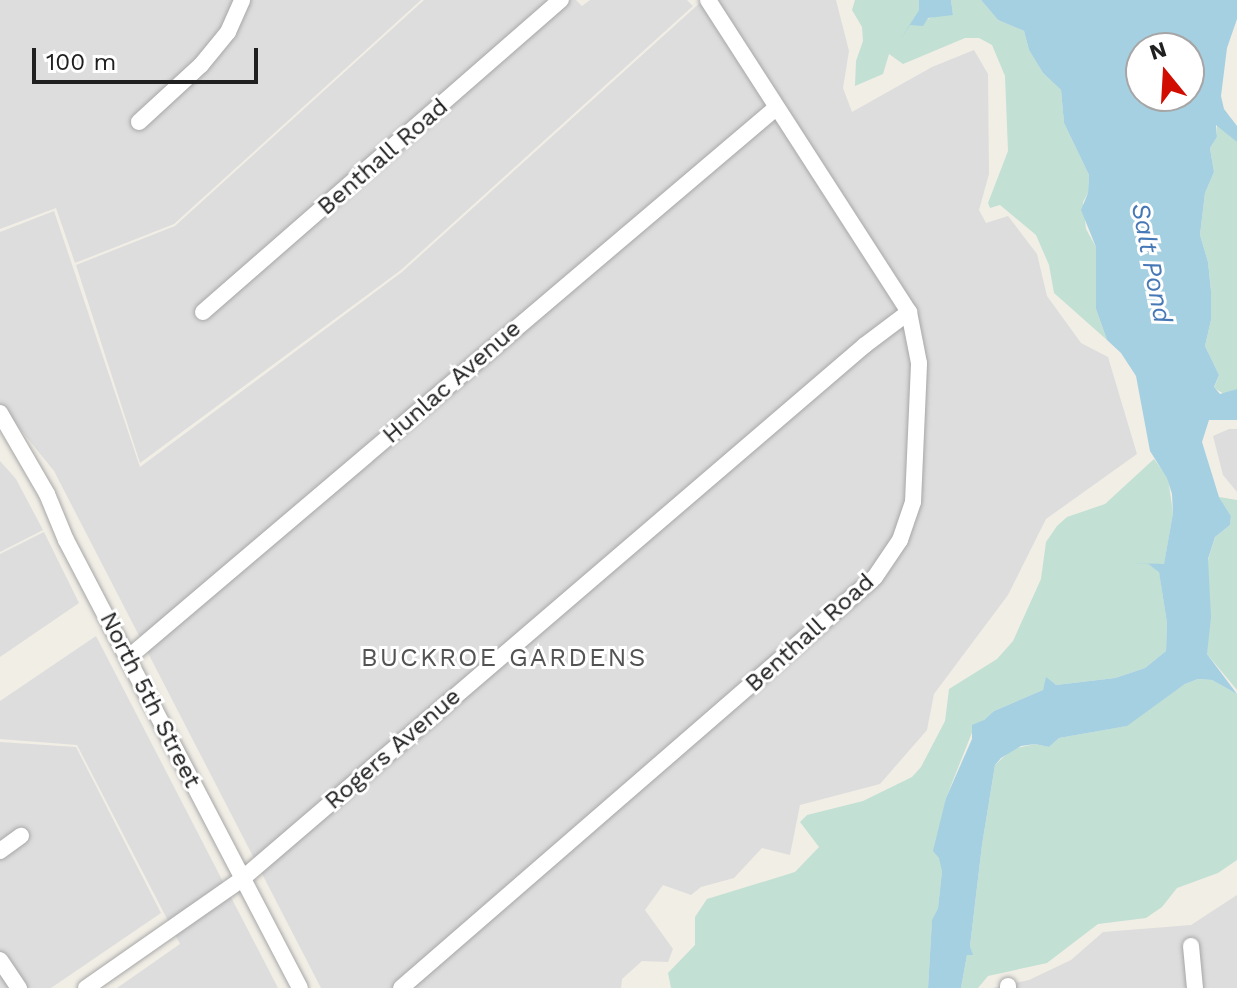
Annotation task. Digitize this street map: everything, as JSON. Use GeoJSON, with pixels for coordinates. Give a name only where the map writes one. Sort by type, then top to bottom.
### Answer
{"type":"FeatureCollection","features":[{"type":"Feature","properties":{"kind":"street"},"geometry":{"type":"LineString","coordinates":[[139,122],[219,43],[228,32],[242,0]]}},
{"type":"Feature","properties":{"kind":"street","name":"Benthall Road"},"geometry":{"type":"LineString","coordinates":[[203,312],[561,0]]}},
{"type":"Feature","properties":{"kind":"street","name":"Benthall Road"},"geometry":{"type":"LineString","coordinates":[[401,988],[875,577],[900,540],[913,502],[919,363],[909,312],[708,0]]}},
{"type":"Feature","properties":{"kind":"street","name":"Hunlac Avenue"},"geometry":{"type":"LineString","coordinates":[[129,657],[776,108]]}},
{"type":"Feature","properties":{"kind":"street","name":"Rogers Avenue"},"geometry":{"type":"LineString","coordinates":[[86,988],[242,879],[865,345],[909,312]]}},
{"type":"Feature","properties":{"kind":"street","name":"North 5th Street"},"geometry":{"type":"LineString","coordinates":[[0,413],[47,494],[66,540],[300,988]]}},
{"type":"Feature","properties":{"kind":"street"},"geometry":{"type":"LineString","coordinates":[[0,851],[21,836]]}},
{"type":"Feature","properties":{"kind":"street"},"geometry":{"type":"LineString","coordinates":[[1191,946],[1195,988]]}},
{"type":"Feature","properties":{"kind":"street"},"geometry":{"type":"LineString","coordinates":[[0,960],[19,988]]}},
{"type":"Feature","properties":{"kind":"shaded area"},"geometry":{"type":"Polygon","coordinates":[[[0,0],[421,0],[174,224],[75,263],[56,208],[0,229],[0,0]]]}},
{"type":"Feature","properties":{"kind":"shaded area"},"geometry":{"type":"Polygon","coordinates":[[[424,0],[576,0],[582,6],[590,0],[687,0],[693,6],[401,270],[140,463],[76,265],[175,226],[424,0]]]}},
{"type":"Feature","properties":{"kind":"shaded area","name":"BUCKROE GARDENS"},"geometry":{"type":"Polygon","coordinates":[[[703,0],[836,0],[849,51],[843,88],[852,112],[932,67],[974,50],[988,74],[989,174],[979,210],[986,223],[1008,216],[1037,254],[1047,296],[1081,343],[1108,357],[1137,454],[1046,519],[1008,595],[934,694],[927,730],[880,784],[800,805],[790,855],[762,848],[734,878],[701,887],[691,895],[663,885],[645,910],[673,949],[668,962],[642,961],[622,979],[621,988],[321,988],[54,471],[0,404],[0,232],[54,211],[140,467],[402,272],[703,0]]]}},
{"type":"Feature","properties":{"kind":"shaded area"},"geometry":{"type":"Polygon","coordinates":[[[1237,429],[1237,492],[1223,475],[1213,436],[1237,429]]]}},
{"type":"Feature","properties":{"kind":"shaded area"},"geometry":{"type":"Polygon","coordinates":[[[0,461],[16,479],[43,530],[0,552],[0,461]]]}},
{"type":"Feature","properties":{"kind":"shaded area"},"geometry":{"type":"Polygon","coordinates":[[[44,532],[79,603],[0,657],[0,554],[44,532]]]}},
{"type":"Feature","properties":{"kind":"shaded area"},"geometry":{"type":"Polygon","coordinates":[[[96,636],[278,988],[117,988],[180,944],[77,745],[0,739],[0,701],[96,636]]]}},
{"type":"Feature","properties":{"kind":"shaded area"},"geometry":{"type":"Polygon","coordinates":[[[0,742],[76,747],[161,913],[51,988],[0,988],[0,742]]]}},
{"type":"Feature","properties":{"kind":"shaded area"},"geometry":{"type":"Polygon","coordinates":[[[1237,895],[1237,988],[992,988],[1029,980],[1071,960],[1103,932],[1191,925],[1237,895]]]}},
{"type":"Feature","properties":{"kind":"green space"},"geometry":{"type":"Polygon","coordinates":[[[855,0],[919,0],[919,10],[910,25],[939,15],[953,15],[951,0],[981,0],[998,20],[1024,31],[1029,50],[1043,73],[1061,90],[1064,123],[1089,175],[1088,193],[1083,202],[1086,229],[1096,247],[1096,309],[1107,340],[1054,293],[1049,265],[1036,235],[1000,205],[990,208],[988,203],[1008,151],[1005,76],[992,45],[979,38],[965,38],[903,64],[889,54],[883,74],[855,86],[856,61],[863,41],[862,27],[852,10],[855,0]]]}},
{"type":"Feature","properties":{"kind":"green space"},"geometry":{"type":"Polygon","coordinates":[[[1217,124],[1237,142],[1237,389],[1224,394],[1214,388],[1219,375],[1205,346],[1211,320],[1211,291],[1208,262],[1200,235],[1205,193],[1214,172],[1210,148],[1217,137],[1217,124]]]}},
{"type":"Feature","properties":{"kind":"green space"},"geometry":{"type":"Polygon","coordinates":[[[1154,459],[1168,478],[1173,513],[1164,565],[1138,563],[1148,564],[1159,571],[1167,623],[1166,651],[1145,668],[1115,678],[1056,685],[1046,682],[1043,690],[994,711],[973,730],[946,798],[942,820],[942,871],[938,908],[932,921],[928,988],[671,988],[668,973],[695,945],[695,917],[707,899],[795,872],[819,847],[800,822],[807,815],[863,801],[912,777],[921,767],[945,721],[949,689],[997,659],[1013,641],[1041,579],[1046,542],[1057,526],[1067,517],[1105,504],[1154,459]]]}},
{"type":"Feature","properties":{"kind":"green space"},"geometry":{"type":"Polygon","coordinates":[[[1219,497],[1237,500],[1237,690],[1207,654],[1208,560],[1215,537],[1230,525],[1231,516],[1219,497]]]}},
{"type":"Feature","properties":{"kind":"green space"},"geometry":{"type":"Polygon","coordinates":[[[1198,679],[1212,680],[1237,694],[1237,860],[1218,873],[1177,888],[1162,907],[1146,918],[1098,924],[1047,963],[988,976],[978,988],[961,988],[967,955],[972,954],[970,946],[982,845],[995,765],[1012,749],[1035,744],[1049,747],[1059,738],[1126,726],[1185,684],[1198,679]]]}},
{"type":"Feature","properties":{"kind":"water"},"geometry":{"type":"Polygon","coordinates":[[[919,0],[951,0],[953,15],[928,18],[923,26],[910,25],[900,40],[919,10],[919,0]]]}},
{"type":"Feature","properties":{"kind":"water","name":"Salt Pond"},"geometry":{"type":"Polygon","coordinates":[[[981,0],[1237,0],[1237,19],[1227,48],[1221,96],[1224,109],[1237,126],[1237,142],[1216,125],[1217,137],[1210,148],[1214,172],[1205,193],[1200,235],[1208,262],[1211,291],[1211,320],[1205,346],[1219,375],[1214,387],[1220,394],[1237,389],[1237,420],[1209,420],[1202,442],[1219,497],[1231,516],[1230,525],[1215,537],[1208,559],[1211,617],[1207,654],[1237,694],[1212,680],[1198,679],[1185,684],[1127,726],[1059,738],[1049,747],[1035,744],[1021,746],[1001,758],[995,765],[982,845],[970,946],[973,955],[967,955],[961,988],[928,988],[932,920],[938,908],[942,871],[939,858],[933,851],[946,798],[972,739],[972,725],[994,711],[1043,690],[1046,677],[1056,685],[1115,678],[1145,668],[1166,651],[1167,623],[1159,572],[1148,564],[1133,563],[1164,564],[1173,513],[1172,494],[1167,478],[1150,451],[1136,376],[1121,353],[1107,340],[1096,309],[1096,247],[1081,210],[1088,193],[1089,175],[1064,123],[1061,90],[1043,73],[1029,50],[1024,31],[998,20],[981,0]]]}},
{"type":"Feature","properties":{"kind":"district","name":"BUCKROE GARDENS"},"geometry":{"type":"Point","coordinates":[504,658]}}]}
